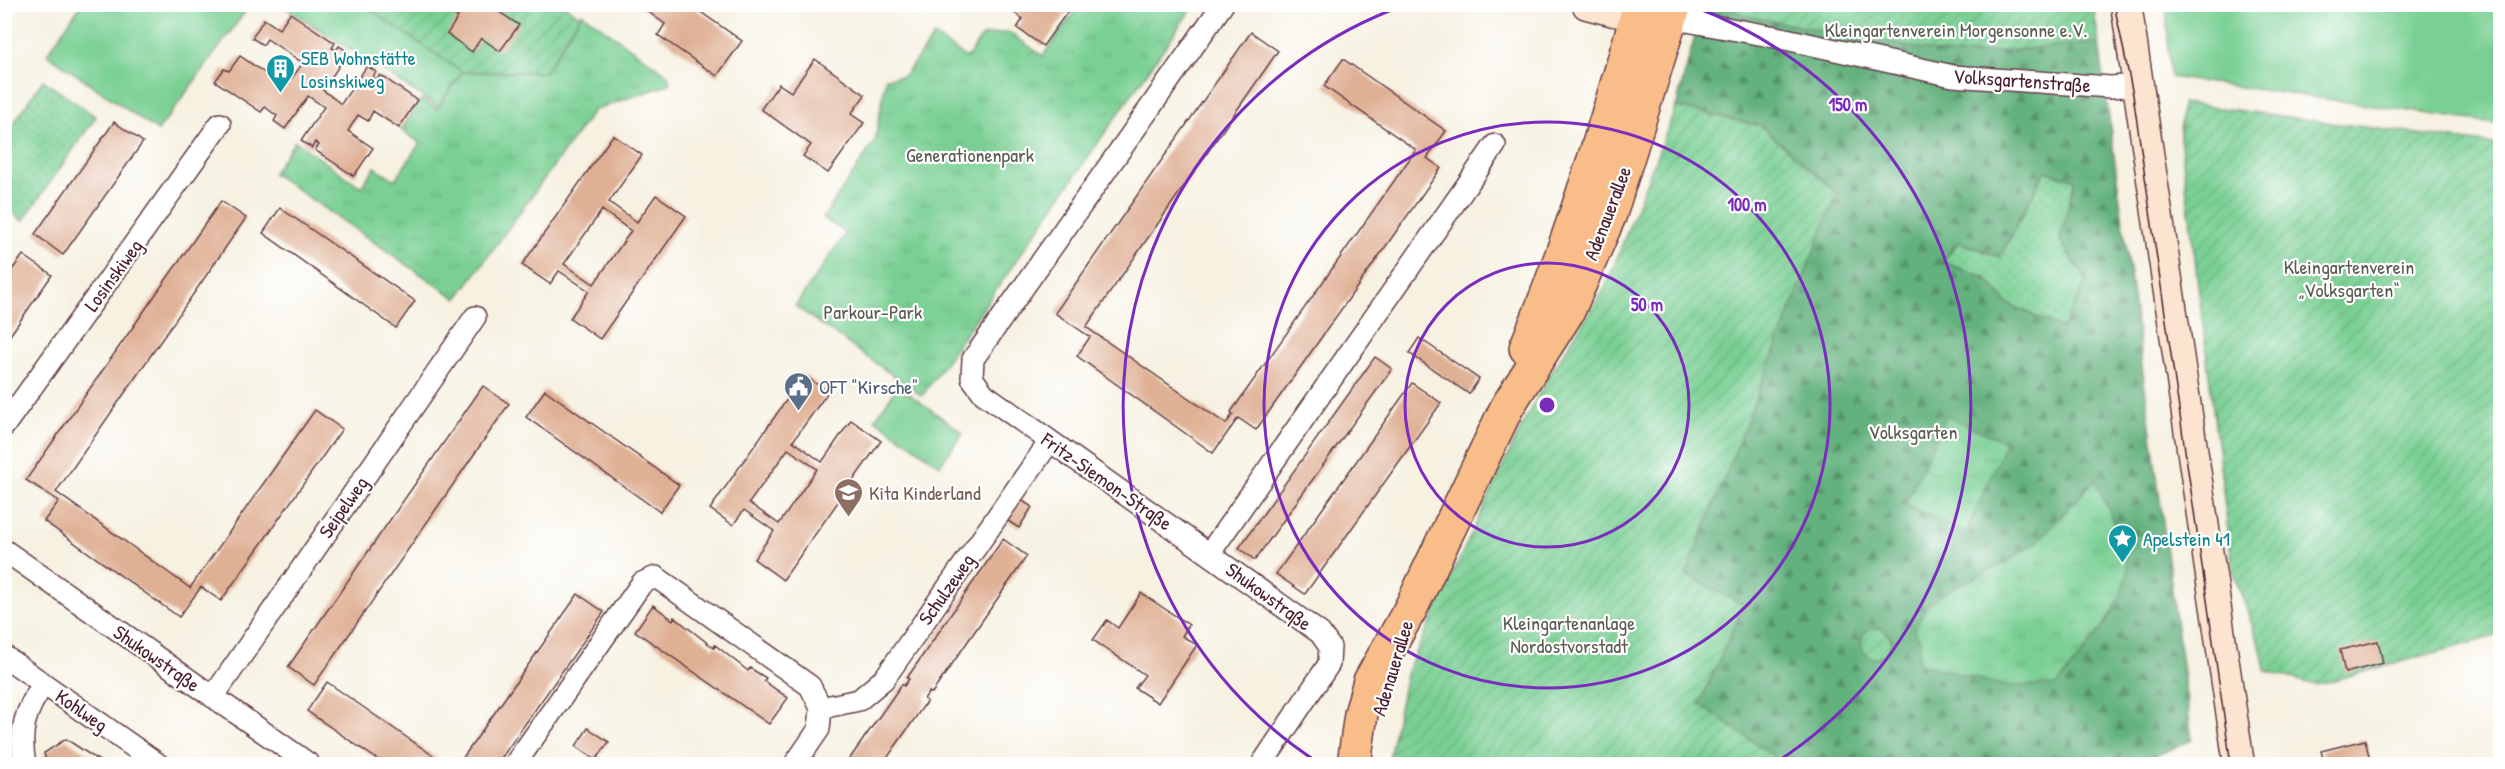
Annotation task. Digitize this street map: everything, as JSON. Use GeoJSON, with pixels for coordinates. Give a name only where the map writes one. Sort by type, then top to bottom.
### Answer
{"type":"FeatureCollection","features":[{"type":"Feature","properties":{"kind":"main road","name":"Volksgartenstraße"},"geometry":{"type":"LineString","coordinates":[[1587,4],[1672,11]]}},
{"type":"Feature","properties":{"kind":"main road"},"geometry":{"type":"LineString","coordinates":[[2126,7],[2239,765]]}},
{"type":"Feature","properties":{"kind":"main road","name":"Adenauerallee"},"geometry":{"type":"LineString","coordinates":[[1507,407],[1520,362],[1560,264],[1638,9]]}},
{"type":"Feature","properties":{"kind":"main road","name":"Adenauerallee"},"geometry":{"type":"LineString","coordinates":[[1354,765],[1361,714],[1370,681],[1411,608],[1507,407],[1568,310],[1610,214],[1672,11]]}},
{"type":"Feature","properties":{"kind":"main road","name":"Adenauerallee"},"geometry":{"type":"LineString","coordinates":[[1371,765],[1375,721],[1384,681],[1411,608]]}},
{"type":"Feature","properties":{"kind":"street","name":"Fritz-Siemon-Straße"},"geometry":{"type":"LineString","coordinates":[[1209,554],[984,394],[972,378],[973,359],[1223,4]]}},
{"type":"Feature","properties":{"kind":"street","name":"Volksgartenstraße"},"geometry":{"type":"LineString","coordinates":[[1672,11],[1771,36],[1953,76],[2110,87],[2139,85]]}},
{"type":"Feature","properties":{"kind":"street","name":"Losinskiweg"},"geometry":{"type":"LineString","coordinates":[[4,426],[220,124]]}},
{"type":"Feature","properties":{"kind":"street"},"geometry":{"type":"LineString","coordinates":[[1209,554],[1495,145]]}},
{"type":"Feature","properties":{"kind":"street","name":"Seipelweg"},"geometry":{"type":"LineString","coordinates":[[213,697],[475,317]]}},
{"type":"Feature","properties":{"kind":"street","name":"Schulzeweg"},"geometry":{"type":"LineString","coordinates":[[821,708],[859,700],[884,679],[1050,441]]}},
{"type":"Feature","properties":{"kind":"street","name":"Shukowstraße"},"geometry":{"type":"LineString","coordinates":[[4,550],[309,765]]}},
{"type":"Feature","properties":{"kind":"street","name":"Shukowstraße"},"geometry":{"type":"LineString","coordinates":[[1209,554],[1320,633],[1330,647],[1329,664],[1262,765]]}},
{"type":"Feature","properties":{"kind":"street"},"geometry":{"type":"LineString","coordinates":[[515,765],[642,582],[656,578],[810,686],[821,708],[819,729],[795,765]]}},
{"type":"Feature","properties":{"kind":"street","name":"Kohlweg"},"geometry":{"type":"LineString","coordinates":[[4,657],[159,765]]}},
{"type":"Feature","properties":{"kind":"street"},"geometry":{"type":"LineString","coordinates":[[25,765],[21,742],[22,722],[32,700],[44,684]]}},
{"type":"Feature","properties":{"kind":"green space"},"geometry":{"type":"Polygon","coordinates":[[[81,5],[250,5],[158,131],[47,54],[81,5]]]}},
{"type":"Feature","properties":{"kind":"green space"},"geometry":{"type":"Polygon","coordinates":[[[282,5],[363,5],[462,72],[438,107],[282,5]]]}},
{"type":"Feature","properties":{"kind":"green space"},"geometry":{"type":"Polygon","coordinates":[[[363,5],[563,5],[580,16],[545,72],[462,72],[363,5]]]}},
{"type":"Feature","properties":{"kind":"green space","name":"Generationenpark"},"geometry":{"type":"Polygon","coordinates":[[[1079,5],[1194,5],[922,396],[795,306],[846,233],[823,218],[875,141],[886,78],[904,76],[934,36],[967,58],[982,36],[1009,32],[1043,56],[1079,5]]]}},
{"type":"Feature","properties":{"kind":"green space","name":"Volksgarten"},"geometry":{"type":"Polygon","coordinates":[[[1703,5],[1725,5],[1746,16],[1952,55],[2099,43],[2192,740],[2137,764],[1785,764],[1699,704],[1744,605],[1686,575],[1837,193],[1761,126],[1676,107],[1703,5]],[[2045,171],[2000,257],[1959,242],[1942,262],[1986,278],[2007,303],[2062,329],[2087,281],[2060,240],[2075,180],[2045,171]],[[2095,480],[2035,544],[1999,566],[1920,642],[1919,663],[2005,686],[2095,480]]]}},
{"type":"Feature","properties":{"kind":"green space","name":"Kleingartenverein Morgensonne e.V."},"geometry":{"type":"Polygon","coordinates":[[[1725,5],[2093,5],[2099,43],[1952,55],[1746,16],[1725,5]]]}},
{"type":"Feature","properties":{"kind":"green space"},"geometry":{"type":"Polygon","coordinates":[[[2166,5],[2500,5],[2500,124],[2170,77],[2166,5]]]}},
{"type":"Feature","properties":{"kind":"green space"},"geometry":{"type":"Polygon","coordinates":[[[582,13],[668,75],[670,84],[594,110],[457,299],[273,173],[295,141],[361,187],[375,167],[395,180],[420,143],[401,130],[421,99],[437,109],[462,72],[545,72],[582,13]]]}},
{"type":"Feature","properties":{"kind":"green space"},"geometry":{"type":"Polygon","coordinates":[[[43,80],[96,117],[23,221],[5,208],[5,136],[43,80]]]}},
{"type":"Feature","properties":{"kind":"green space","name":"Kleingartenverein „Volksgarten“"},"geometry":{"type":"Polygon","coordinates":[[[2182,103],[2500,145],[2500,635],[2316,685],[2265,671],[2261,649],[2233,572],[2180,137],[2182,103]]]}},
{"type":"Feature","properties":{"kind":"green space","name":"Kleingartenanlage Nordostvorstadt"},"geometry":{"type":"Polygon","coordinates":[[[1676,107],[1761,126],[1837,193],[1686,575],[1744,605],[1699,704],[1785,764],[1388,764],[1406,674],[1522,425],[1550,374],[1605,288],[1676,107]]]}},
{"type":"Feature","properties":{"kind":"green space"},"geometry":{"type":"Polygon","coordinates":[[[2045,171],[2075,180],[2060,240],[2087,281],[2062,329],[2007,303],[1986,278],[1941,262],[1959,242],[2000,257],[2045,171]]]}},
{"type":"Feature","properties":{"kind":"green space"},"geometry":{"type":"Polygon","coordinates":[[[898,386],[963,433],[940,465],[875,419],[898,386]]]}},
{"type":"Feature","properties":{"kind":"green space"},"geometry":{"type":"Polygon","coordinates":[[[1946,416],[2006,442],[1966,533],[1905,505],[1946,416]]]}},
{"type":"Feature","properties":{"kind":"green space"},"geometry":{"type":"Polygon","coordinates":[[[2095,480],[2121,541],[2127,562],[2127,576],[2113,609],[2057,685],[2005,686],[1918,663],[1920,642],[1914,628],[1928,605],[1945,592],[1999,566],[2035,544],[2095,480]]]}},
{"type":"Feature","properties":{"kind":"green space"},"geometry":{"type":"Polygon","coordinates":[[[1876,628],[1887,632],[1891,643],[1887,654],[1876,658],[1865,654],[1861,643],[1865,632],[1876,628]]]}},
{"type":"Feature","properties":{"kind":"building"},"geometry":{"type":"Polygon","coordinates":[[[432,4],[487,4],[519,25],[500,51],[481,38],[472,52],[447,34],[458,17],[432,4]]]}},
{"type":"Feature","properties":{"kind":"building"},"geometry":{"type":"Polygon","coordinates":[[[637,4],[689,4],[742,41],[717,76],[658,35],[665,24],[637,4]]]}},
{"type":"Feature","properties":{"kind":"building"},"geometry":{"type":"Polygon","coordinates":[[[1002,4],[1073,4],[1043,46],[1017,28],[1023,19],[1002,4]]]}},
{"type":"Feature","properties":{"kind":"building","name":"SEB Wohnstätte Losinskiweg"},"geometry":{"type":"Polygon","coordinates":[[[290,13],[335,43],[332,48],[336,50],[339,46],[348,52],[323,90],[341,104],[367,66],[376,72],[373,77],[377,80],[380,75],[417,100],[399,128],[373,111],[368,121],[358,115],[348,131],[373,148],[354,176],[315,150],[319,145],[315,142],[312,148],[301,141],[324,107],[308,96],[285,129],[274,121],[277,116],[265,107],[261,112],[215,81],[224,69],[229,71],[240,56],[278,82],[284,72],[292,78],[303,63],[267,39],[263,45],[252,38],[264,19],[279,29],[290,13]]]}},
{"type":"Feature","properties":{"kind":"building"},"geometry":{"type":"Polygon","coordinates":[[[1251,32],[1278,51],[1086,327],[1226,424],[1233,414],[1231,412],[1416,150],[1324,86],[1343,59],[1446,131],[1427,158],[1441,168],[1256,430],[1238,418],[1213,453],[1077,356],[1090,337],[1055,313],[1251,32]]]}},
{"type":"Feature","properties":{"kind":"building"},"geometry":{"type":"Polygon","coordinates":[[[815,59],[865,95],[851,114],[864,123],[828,173],[803,156],[811,145],[761,109],[779,84],[791,92],[815,59]]]}},
{"type":"Feature","properties":{"kind":"building"},"geometry":{"type":"Polygon","coordinates":[[[114,122],[143,142],[63,255],[35,234],[114,122]]]}},
{"type":"Feature","properties":{"kind":"building"},"geometry":{"type":"Polygon","coordinates":[[[613,135],[642,155],[609,202],[637,222],[656,195],[686,216],[600,339],[570,318],[589,291],[559,271],[550,284],[522,265],[613,135]],[[602,210],[564,264],[594,284],[631,231],[602,210]]]}},
{"type":"Feature","properties":{"kind":"building"},"geometry":{"type":"Polygon","coordinates":[[[221,201],[246,218],[56,492],[190,588],[315,410],[342,429],[221,601],[201,587],[179,617],[44,521],[59,501],[26,480],[221,201]]]}},
{"type":"Feature","properties":{"kind":"building"},"geometry":{"type":"Polygon","coordinates":[[[280,208],[415,301],[396,328],[263,233],[280,208]]]}},
{"type":"Feature","properties":{"kind":"building"},"geometry":{"type":"Polygon","coordinates":[[[23,255],[52,275],[4,344],[4,281],[23,255]]]}},
{"type":"Feature","properties":{"kind":"building"},"geometry":{"type":"Polygon","coordinates":[[[1419,338],[1479,379],[1469,394],[1409,353],[1419,338]]]}},
{"type":"Feature","properties":{"kind":"building"},"geometry":{"type":"Polygon","coordinates":[[[1375,357],[1392,369],[1255,560],[1239,548],[1375,357]]]}},
{"type":"Feature","properties":{"kind":"building"},"geometry":{"type":"Polygon","coordinates":[[[804,375],[828,392],[793,441],[822,462],[851,420],[881,441],[783,580],[754,559],[774,531],[744,510],[733,525],[710,509],[804,375]],[[788,449],[749,503],[779,524],[817,469],[788,449]]]}},
{"type":"Feature","properties":{"kind":"building"},"geometry":{"type":"Polygon","coordinates":[[[1412,383],[1441,403],[1305,594],[1276,574],[1412,383]]]}},
{"type":"Feature","properties":{"kind":"building"},"geometry":{"type":"Polygon","coordinates":[[[483,386],[509,404],[314,685],[288,667],[483,386]]]}},
{"type":"Feature","properties":{"kind":"building"},"geometry":{"type":"Polygon","coordinates":[[[545,390],[679,485],[660,512],[526,417],[545,390]]]}},
{"type":"Feature","properties":{"kind":"building"},"geometry":{"type":"Polygon","coordinates":[[[1021,500],[1032,507],[1019,528],[1008,521],[1021,500]]]}},
{"type":"Feature","properties":{"kind":"building"},"geometry":{"type":"Polygon","coordinates":[[[1003,539],[1027,556],[932,693],[929,692],[924,699],[927,701],[883,764],[846,764],[902,684],[904,686],[909,679],[907,678],[1003,539]]]}},
{"type":"Feature","properties":{"kind":"building"},"geometry":{"type":"Polygon","coordinates":[[[1141,593],[1189,625],[1182,636],[1197,645],[1158,703],[1135,688],[1145,675],[1093,640],[1107,620],[1118,628],[1141,593]]]}},
{"type":"Feature","properties":{"kind":"building"},"geometry":{"type":"Polygon","coordinates":[[[578,594],[604,612],[497,764],[460,762],[578,594]]]}},
{"type":"Feature","properties":{"kind":"building"},"geometry":{"type":"Polygon","coordinates":[[[653,605],[673,620],[674,617],[714,648],[715,645],[748,671],[750,668],[766,678],[764,681],[788,698],[769,724],[635,631],[653,605]]]}},
{"type":"Feature","properties":{"kind":"building"},"geometry":{"type":"Polygon","coordinates":[[[2378,641],[2383,663],[2345,673],[2340,650],[2378,641]]]}},
{"type":"Feature","properties":{"kind":"building"},"geometry":{"type":"Polygon","coordinates":[[[327,682],[445,764],[384,764],[307,711],[327,682]]]}},
{"type":"Feature","properties":{"kind":"building"},"geometry":{"type":"Polygon","coordinates":[[[588,728],[609,742],[596,760],[576,746],[588,728]]]}},
{"type":"Feature","properties":{"kind":"building"},"geometry":{"type":"Polygon","coordinates":[[[66,739],[104,764],[47,764],[44,753],[66,739]]]}},
{"type":"Feature","properties":{"kind":"building"},"geometry":{"type":"Polygon","coordinates":[[[2365,740],[2371,764],[2325,764],[2321,751],[2365,740]]]}},
{"type":"Feature","properties":{"kind":"tram line"},"geometry":{"type":"LineString","coordinates":[[2114,4],[2133,95],[2231,764]]}},
{"type":"Feature","properties":{"kind":"tram line"},"geometry":{"type":"LineString","coordinates":[[2125,4],[2127,9]]}},
{"type":"Feature","properties":{"kind":"place","name":"SEB Wohnstätte Losinskiweg"},"geometry":{"type":"Point","coordinates":[280,94]}},
{"type":"Feature","properties":{"kind":"place","name":"OFT \"Kirsche\""},"geometry":{"type":"Point","coordinates":[798,412]}},
{"type":"Feature","properties":{"kind":"place","name":"Kita Kinderland"},"geometry":{"type":"Point","coordinates":[848,518]}},
{"type":"Feature","properties":{"kind":"place","name":"Apelstein 41"},"geometry":{"type":"Point","coordinates":[2122,564]}},
{"type":"Feature","properties":{"kind":"park label","name":"Parkour-Park"},"geometry":{"type":"Point","coordinates":[873,311]}}]}
